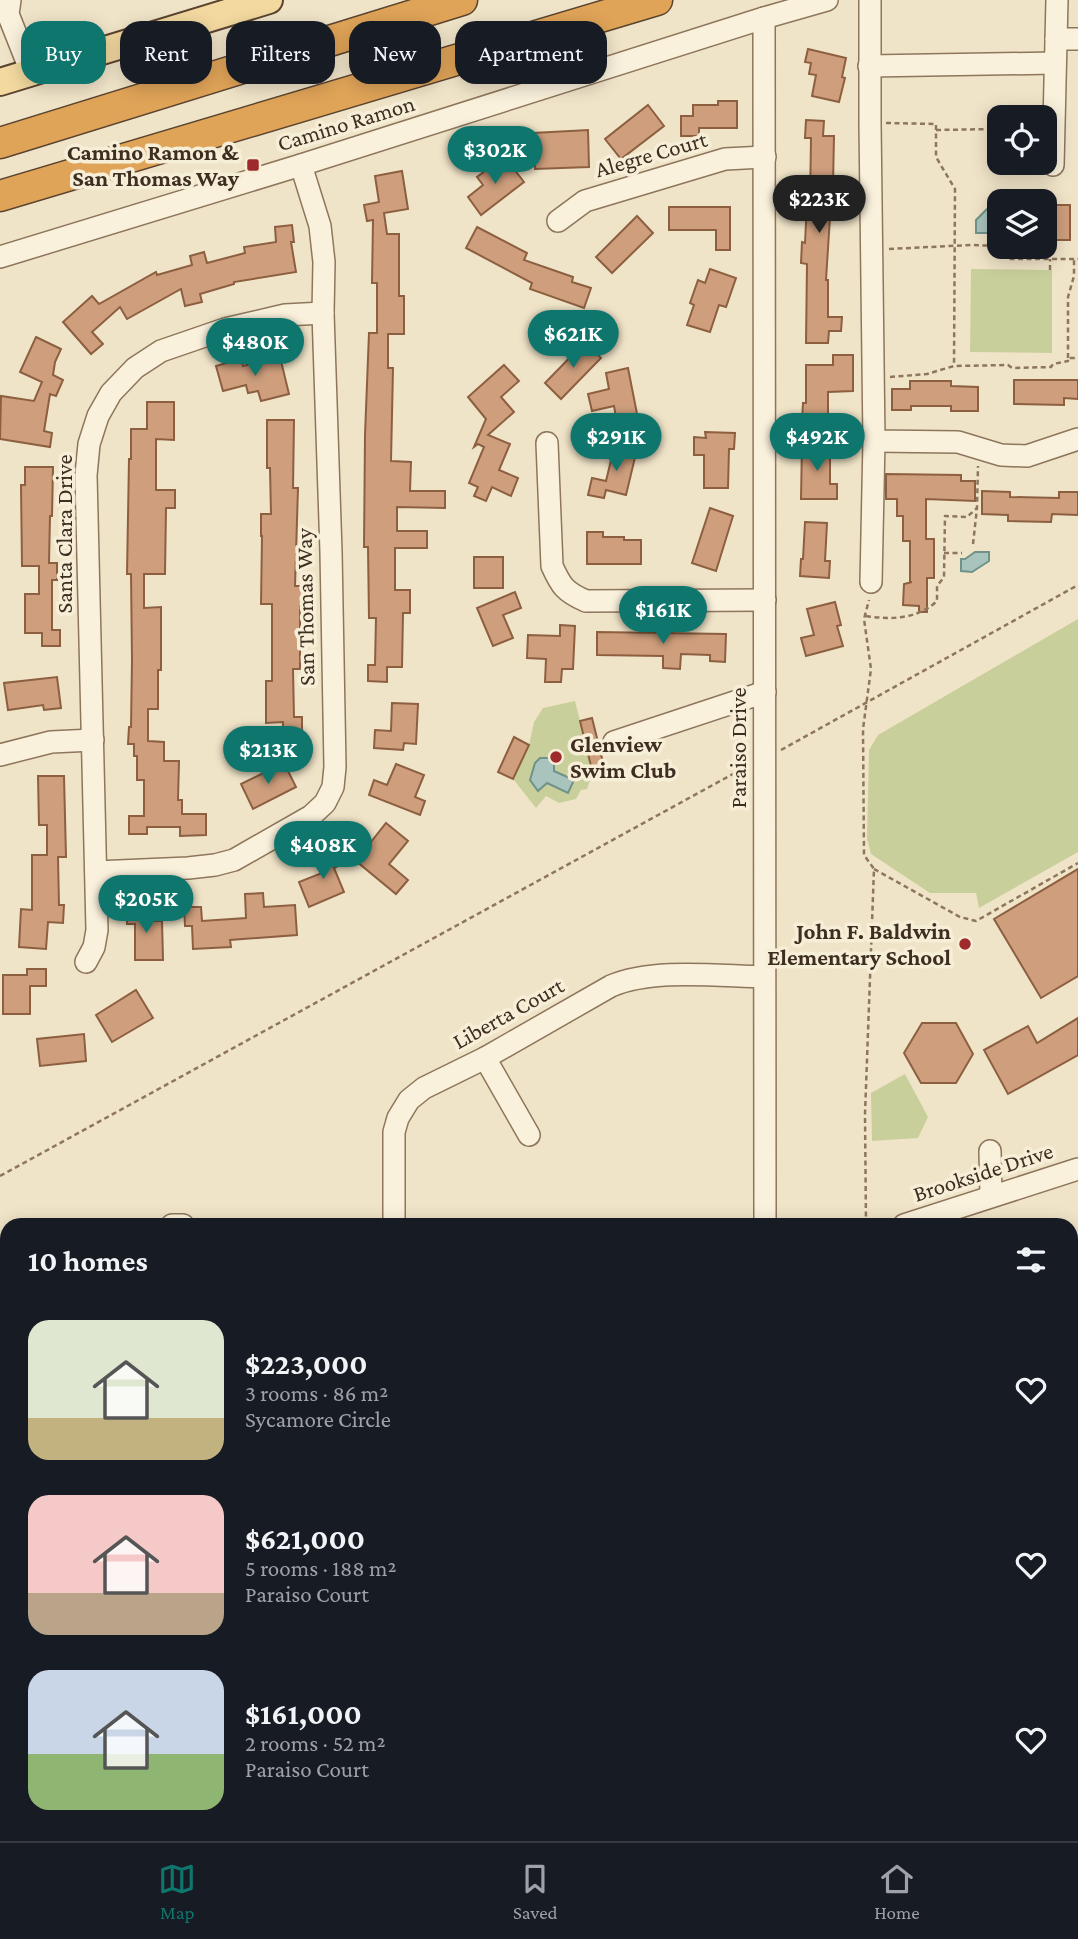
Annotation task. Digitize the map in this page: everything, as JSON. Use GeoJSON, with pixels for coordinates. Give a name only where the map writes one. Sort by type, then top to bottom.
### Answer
{"type":"FeatureCollection","features":[{"type":"Feature","properties":{"kind":"highway"},"geometry":{"type":"LineString","coordinates":[[0,143],[462,0]]}},
{"type":"Feature","properties":{"kind":"highway"},"geometry":{"type":"LineString","coordinates":[[0,196],[657,0]]}},
{"type":"Feature","properties":{"kind":"main road"},"geometry":{"type":"LineString","coordinates":[[106,49],[270,0]]}},
{"type":"Feature","properties":{"kind":"main road"},"geometry":{"type":"LineString","coordinates":[[0,82],[21,75]]}},
{"type":"Feature","properties":{"kind":"street","name":"Camino Ramon"},"geometry":{"type":"LineString","coordinates":[[0,257],[827,0]]}},
{"type":"Feature","properties":{"kind":"street"},"geometry":{"type":"LineString","coordinates":[[870,0],[874,441],[872,582]]}},
{"type":"Feature","properties":{"kind":"street"},"geometry":{"type":"LineString","coordinates":[[1054,105],[1056,0]]}},
{"type":"Feature","properties":{"kind":"street"},"geometry":{"type":"LineString","coordinates":[[6,1],[8,14],[21,47]]}},
{"type":"Feature","properties":{"kind":"street","name":"Paraiso Drive"},"geometry":{"type":"LineString","coordinates":[[764,19],[765,1218]]}},
{"type":"Feature","properties":{"kind":"street"},"geometry":{"type":"LineString","coordinates":[[1056,38],[1078,39]]}},
{"type":"Feature","properties":{"kind":"street"},"geometry":{"type":"LineString","coordinates":[[869,66],[1055,63]]}},
{"type":"Feature","properties":{"kind":"street","name":"Alegre Court"},"geometry":{"type":"LineString","coordinates":[[558,221],[585,201],[597,197],[726,159],[765,157]]}},
{"type":"Feature","properties":{"kind":"street","name":"San Thomas Way"},"geometry":{"type":"LineString","coordinates":[[96,872],[188,868],[234,860],[311,816],[325,803],[332,788],[335,767],[323,313],[324,262],[320,226],[301,165]]}},
{"type":"Feature","properties":{"kind":"street","name":"Santa Clara Drive"},"geometry":{"type":"LineString","coordinates":[[86,962],[94,947],[97,930],[86,475],[89,444],[98,416],[111,393],[135,368],[161,351],[225,329],[285,315],[323,313]]}},
{"type":"Feature","properties":{"kind":"street"},"geometry":{"type":"LineString","coordinates":[[874,441],[958,442],[1000,455],[1027,456],[1078,439]]}},
{"type":"Feature","properties":{"kind":"street"},"geometry":{"type":"LineString","coordinates":[[547,443],[552,566],[559,583],[569,594],[586,601],[765,600]]}},
{"type":"Feature","properties":{"kind":"street"},"geometry":{"type":"LineString","coordinates":[[614,742],[765,692]]}},
{"type":"Feature","properties":{"kind":"street"},"geometry":{"type":"LineString","coordinates":[[0,755],[51,742],[93,740]]}},
{"type":"Feature","properties":{"kind":"street","name":"Liberta Court"},"geometry":{"type":"LineString","coordinates":[[394,1218],[394,1132],[398,1118],[409,1101],[424,1088],[485,1058],[628,979],[654,975],[764,977]]}},
{"type":"Feature","properties":{"kind":"street"},"geometry":{"type":"LineString","coordinates":[[485,1058],[529,1135]]}},
{"type":"Feature","properties":{"kind":"street"},"geometry":{"type":"LineString","coordinates":[[990,1151],[991,1196]]}},
{"type":"Feature","properties":{"kind":"street","name":"Brookside Drive"},"geometry":{"type":"LineString","coordinates":[[925,1218],[1078,1169]]}},
{"type":"Feature","properties":{"kind":"path"},"geometry":{"type":"LineString","coordinates":[[870,123],[936,124],[936,157],[955,189],[954,366]]}},
{"type":"Feature","properties":{"kind":"path"},"geometry":{"type":"LineString","coordinates":[[936,130],[987,129]]}},
{"type":"Feature","properties":{"kind":"path"},"geometry":{"type":"LineString","coordinates":[[872,249],[956,245],[987,246]]}},
{"type":"Feature","properties":{"kind":"path"},"geometry":{"type":"LineString","coordinates":[[1050,259],[1050,270]]}},
{"type":"Feature","properties":{"kind":"path"},"geometry":{"type":"LineString","coordinates":[[873,377],[898,377],[954,366],[1051,367],[1053,364],[1068,361],[1068,297],[1076,259],[1057,259]]}},
{"type":"Feature","properties":{"kind":"path"},"geometry":{"type":"LineString","coordinates":[[1068,358],[1078,358]]}},
{"type":"Feature","properties":{"kind":"path"},"geometry":{"type":"LineString","coordinates":[[973,544],[979,449]]}},
{"type":"Feature","properties":{"kind":"path"},"geometry":{"type":"LineString","coordinates":[[865,616],[888,620],[927,611],[937,601],[937,586],[944,577],[945,516],[967,517],[977,508]]}},
{"type":"Feature","properties":{"kind":"path"},"geometry":{"type":"LineString","coordinates":[[944,552],[962,553]]}},
{"type":"Feature","properties":{"kind":"path"},"geometry":{"type":"LineString","coordinates":[[872,582],[865,616],[871,669],[863,729],[864,855],[874,869],[960,917],[976,921],[1078,863]]}},
{"type":"Feature","properties":{"kind":"path"},"geometry":{"type":"LineString","coordinates":[[0,1177],[742,769],[751,769],[1078,585]]}},
{"type":"Feature","properties":{"kind":"path"},"geometry":{"type":"LineString","coordinates":[[866,1218],[865,1115],[874,869]]}},
{"type":"Feature","properties":{"kind":"green space"},"geometry":{"type":"Polygon","coordinates":[[[971,269],[1052,270],[1052,353],[970,352],[971,269]]]}},
{"type":"Feature","properties":{"kind":"green space"},"geometry":{"type":"Polygon","coordinates":[[[1078,619],[1078,852],[979,908],[976,893],[930,893],[871,854],[867,839],[869,750],[878,735],[1078,619]]]}},
{"type":"Feature","properties":{"kind":"green space","name":"Glenview Swim Club"},"geometry":{"type":"Polygon","coordinates":[[[575,701],[593,772],[587,789],[581,790],[576,799],[559,803],[546,796],[536,808],[513,779],[529,745],[534,722],[543,708],[575,701]]]}},
{"type":"Feature","properties":{"kind":"green space"},"geometry":{"type":"Polygon","coordinates":[[[905,1074],[928,1117],[918,1138],[872,1141],[871,1093],[905,1074]]]}},
{"type":"Feature","properties":{"kind":"water"},"geometry":{"type":"Polygon","coordinates":[[[987,209],[987,233],[976,233],[976,220],[987,209]]]}},
{"type":"Feature","properties":{"kind":"water"},"geometry":{"type":"Polygon","coordinates":[[[975,552],[989,552],[989,561],[972,572],[961,571],[961,559],[975,552]]]}},
{"type":"Feature","properties":{"kind":"water"},"geometry":{"type":"Polygon","coordinates":[[[540,758],[554,758],[554,771],[574,780],[568,793],[547,783],[538,791],[530,780],[535,763],[540,758]]]}},
{"type":"Feature","properties":{"kind":"building"},"geometry":{"type":"Polygon","coordinates":[[[808,49],[846,58],[842,77],[845,78],[839,102],[812,96],[816,75],[809,74],[811,63],[805,62],[808,49]]]}},
{"type":"Feature","properties":{"kind":"building"},"geometry":{"type":"Polygon","coordinates":[[[718,101],[737,101],[737,128],[699,128],[699,136],[681,136],[681,116],[693,116],[693,105],[718,105],[718,101]]]}},
{"type":"Feature","properties":{"kind":"building"},"geometry":{"type":"Polygon","coordinates":[[[648,105],[664,126],[621,159],[605,139],[648,105]]]}},
{"type":"Feature","properties":{"kind":"building"},"geometry":{"type":"Polygon","coordinates":[[[806,120],[824,121],[823,136],[834,136],[826,280],[828,317],[842,317],[841,331],[829,331],[828,343],[806,343],[807,264],[801,263],[807,203],[810,203],[811,138],[805,138],[806,120]]]}},
{"type":"Feature","properties":{"kind":"building"},"geometry":{"type":"Polygon","coordinates":[[[588,130],[589,167],[535,169],[533,133],[588,130]]]}},
{"type":"Feature","properties":{"kind":"building"},"geometry":{"type":"Polygon","coordinates":[[[500,160],[506,168],[510,164],[524,182],[481,215],[468,197],[483,185],[477,177],[500,160]]]}},
{"type":"Feature","properties":{"kind":"building"},"geometry":{"type":"Polygon","coordinates":[[[402,171],[408,209],[384,213],[387,234],[399,234],[399,296],[404,296],[404,334],[388,334],[388,368],[393,368],[391,461],[411,462],[410,491],[445,491],[445,508],[397,507],[397,531],[427,531],[427,548],[395,548],[395,590],[410,590],[410,613],[403,613],[402,667],[387,667],[387,682],[368,681],[368,665],[375,665],[376,618],[369,618],[368,547],[364,547],[365,435],[369,333],[377,333],[377,283],[372,283],[373,220],[367,221],[364,205],[379,202],[375,176],[402,171]]]}},
{"type":"Feature","properties":{"kind":"building"},"geometry":{"type":"Polygon","coordinates":[[[1057,205],[1070,205],[1070,240],[1057,240],[1057,205]]]}},
{"type":"Feature","properties":{"kind":"building"},"geometry":{"type":"Polygon","coordinates":[[[669,207],[730,207],[730,250],[716,250],[716,230],[669,230],[669,207]]]}},
{"type":"Feature","properties":{"kind":"building"},"geometry":{"type":"Polygon","coordinates":[[[637,216],[653,233],[612,273],[596,257],[637,216]]]}},
{"type":"Feature","properties":{"kind":"building"},"geometry":{"type":"Polygon","coordinates":[[[292,225],[294,242],[291,242],[296,272],[234,282],[200,294],[202,302],[185,306],[181,289],[127,319],[120,307],[92,332],[103,344],[91,354],[63,322],[92,296],[99,304],[156,272],[157,275],[192,265],[190,256],[204,252],[207,263],[245,253],[244,247],[276,242],[275,227],[292,225]]]}},
{"type":"Feature","properties":{"kind":"building"},"geometry":{"type":"Polygon","coordinates":[[[477,227],[527,253],[524,260],[573,277],[572,282],[591,288],[584,308],[530,289],[532,283],[466,248],[477,227]]]}},
{"type":"Feature","properties":{"kind":"building"},"geometry":{"type":"Polygon","coordinates":[[[710,269],[736,278],[726,307],[719,305],[710,332],[687,325],[694,305],[690,303],[698,280],[705,283],[710,269]]]}},
{"type":"Feature","properties":{"kind":"building"},"geometry":{"type":"Polygon","coordinates":[[[36,337],[61,349],[53,375],[63,380],[56,396],[50,394],[44,431],[52,433],[50,447],[0,439],[1,396],[34,401],[42,382],[20,372],[36,337]]]}},
{"type":"Feature","properties":{"kind":"building"},"geometry":{"type":"Polygon","coordinates":[[[585,342],[601,358],[561,399],[545,383],[585,342]]]}},
{"type":"Feature","properties":{"kind":"building"},"geometry":{"type":"Polygon","coordinates":[[[833,355],[853,355],[853,391],[828,392],[828,420],[802,420],[803,403],[806,403],[806,365],[833,365],[833,355]]]}},
{"type":"Feature","properties":{"kind":"building"},"geometry":{"type":"Polygon","coordinates":[[[280,357],[289,394],[261,401],[258,391],[248,393],[246,385],[223,391],[216,366],[241,359],[243,366],[280,357]]]}},
{"type":"Feature","properties":{"kind":"building"},"geometry":{"type":"Polygon","coordinates":[[[504,365],[519,381],[501,397],[514,412],[488,435],[510,444],[499,470],[518,478],[511,496],[492,487],[486,501],[474,496],[478,487],[469,483],[484,447],[478,444],[474,447],[486,419],[468,397],[504,365]]]}},
{"type":"Feature","properties":{"kind":"building"},"geometry":{"type":"Polygon","coordinates":[[[628,368],[639,424],[618,428],[614,406],[592,411],[588,394],[609,389],[606,373],[628,368]]]}},
{"type":"Feature","properties":{"kind":"building"},"geometry":{"type":"Polygon","coordinates":[[[1014,380],[1078,380],[1078,399],[1064,398],[1064,405],[1014,404],[1014,380]]]}},
{"type":"Feature","properties":{"kind":"building"},"geometry":{"type":"Polygon","coordinates":[[[910,381],[951,381],[951,386],[978,387],[978,411],[951,411],[951,406],[911,406],[911,410],[892,410],[892,389],[910,389],[910,381]]]}},
{"type":"Feature","properties":{"kind":"building"},"geometry":{"type":"Polygon","coordinates":[[[147,402],[174,402],[174,440],[156,439],[156,490],[175,490],[175,508],[166,508],[165,574],[144,574],[144,608],[161,607],[158,709],[148,709],[148,741],[164,742],[164,761],[179,761],[178,800],[182,800],[182,814],[206,814],[206,835],[180,836],[180,827],[147,827],[147,834],[129,834],[129,816],[144,816],[144,780],[137,780],[134,744],[128,744],[131,727],[132,660],[131,574],[127,574],[129,459],[131,429],[147,429],[147,402]]]}},
{"type":"Feature","properties":{"kind":"building"},"geometry":{"type":"Polygon","coordinates":[[[267,420],[294,420],[293,488],[298,488],[295,586],[303,586],[303,605],[300,605],[300,669],[293,669],[294,717],[302,717],[302,733],[283,733],[283,722],[266,723],[266,681],[272,681],[272,604],[261,604],[261,514],[271,514],[267,420]]]}},
{"type":"Feature","properties":{"kind":"building"},"geometry":{"type":"Polygon","coordinates":[[[847,431],[850,448],[831,451],[829,434],[847,431]]]}},
{"type":"Feature","properties":{"kind":"building"},"geometry":{"type":"Polygon","coordinates":[[[705,432],[735,433],[734,449],[729,449],[728,488],[704,488],[704,455],[694,455],[694,437],[706,438],[705,432]]]}},
{"type":"Feature","properties":{"kind":"building"},"geometry":{"type":"Polygon","coordinates":[[[615,444],[637,449],[626,495],[606,490],[604,498],[588,495],[592,478],[606,481],[615,444]]]}},
{"type":"Feature","properties":{"kind":"building"},"geometry":{"type":"Polygon","coordinates":[[[802,444],[830,445],[830,484],[837,484],[837,499],[801,499],[802,444]]]}},
{"type":"Feature","properties":{"kind":"building"},"geometry":{"type":"Polygon","coordinates":[[[25,467],[53,467],[49,563],[57,563],[57,580],[52,580],[52,630],[60,630],[60,646],[42,646],[42,633],[25,633],[25,594],[39,594],[39,566],[22,566],[21,485],[25,485],[25,467]]]}},
{"type":"Feature","properties":{"kind":"building"},"geometry":{"type":"Polygon","coordinates":[[[886,474],[961,475],[961,481],[975,481],[975,501],[926,499],[926,539],[934,539],[934,578],[927,578],[927,612],[919,612],[919,606],[903,605],[904,584],[912,582],[910,541],[903,541],[903,516],[897,516],[897,499],[886,499],[886,474]]]}},
{"type":"Feature","properties":{"kind":"building"},"geometry":{"type":"Polygon","coordinates":[[[982,491],[1010,492],[1010,497],[1059,498],[1059,492],[1078,492],[1078,515],[1052,514],[1051,522],[1008,521],[1008,515],[982,514],[982,491]]]}},
{"type":"Feature","properties":{"kind":"building"},"geometry":{"type":"Polygon","coordinates":[[[710,508],[733,516],[716,571],[692,563],[710,508]]]}},
{"type":"Feature","properties":{"kind":"building"},"geometry":{"type":"Polygon","coordinates":[[[805,522],[827,523],[825,561],[830,561],[829,578],[800,576],[805,522]]]}},
{"type":"Feature","properties":{"kind":"building"},"geometry":{"type":"Polygon","coordinates":[[[587,532],[603,532],[603,537],[641,540],[641,564],[587,564],[587,532]]]}},
{"type":"Feature","properties":{"kind":"building"},"geometry":{"type":"Polygon","coordinates":[[[474,557],[503,557],[503,588],[474,588],[474,557]]]}},
{"type":"Feature","properties":{"kind":"building"},"geometry":{"type":"Polygon","coordinates":[[[515,592],[521,608],[503,615],[513,638],[493,646],[477,608],[515,592]]]}},
{"type":"Feature","properties":{"kind":"building"},"geometry":{"type":"Polygon","coordinates":[[[835,602],[841,625],[837,626],[843,646],[806,656],[801,638],[814,635],[807,609],[835,602]]]}},
{"type":"Feature","properties":{"kind":"building"},"geometry":{"type":"Polygon","coordinates":[[[560,625],[575,626],[573,669],[562,669],[561,682],[545,682],[546,659],[527,658],[528,635],[560,636],[560,625]]]}},
{"type":"Feature","properties":{"kind":"building"},"geometry":{"type":"Polygon","coordinates":[[[597,632],[726,634],[725,662],[710,661],[710,655],[681,654],[680,669],[663,668],[663,656],[597,655],[597,632]]]}},
{"type":"Feature","properties":{"kind":"building"},"geometry":{"type":"Polygon","coordinates":[[[57,677],[61,708],[44,710],[43,705],[8,710],[4,683],[57,677]]]}},
{"type":"Feature","properties":{"kind":"building"},"geometry":{"type":"Polygon","coordinates":[[[392,703],[418,704],[416,744],[404,743],[403,750],[374,748],[375,730],[391,731],[392,703]]]}},
{"type":"Feature","properties":{"kind":"building"},"geometry":{"type":"Polygon","coordinates":[[[592,718],[604,766],[592,770],[580,721],[592,718]]]}},
{"type":"Feature","properties":{"kind":"building"},"geometry":{"type":"Polygon","coordinates":[[[514,737],[529,745],[513,779],[498,772],[514,737]]]}},
{"type":"Feature","properties":{"kind":"building"},"geometry":{"type":"Polygon","coordinates":[[[284,763],[296,787],[253,809],[241,784],[284,763]]]}},
{"type":"Feature","properties":{"kind":"building"},"geometry":{"type":"Polygon","coordinates":[[[396,764],[424,775],[415,797],[425,801],[420,815],[369,795],[374,780],[387,785],[396,764]]]}},
{"type":"Feature","properties":{"kind":"building"},"geometry":{"type":"Polygon","coordinates":[[[38,776],[64,776],[66,857],[58,857],[59,905],[64,905],[63,923],[48,922],[46,949],[19,947],[21,909],[32,910],[32,855],[47,855],[47,825],[39,825],[38,776]]]}},
{"type":"Feature","properties":{"kind":"building"},"geometry":{"type":"Polygon","coordinates":[[[386,823],[408,841],[389,864],[408,880],[396,894],[356,861],[386,823]]]}},
{"type":"Feature","properties":{"kind":"building"},"geometry":{"type":"Polygon","coordinates":[[[331,849],[338,866],[334,868],[344,892],[309,907],[299,882],[322,873],[315,856],[331,849]]]}},
{"type":"Feature","properties":{"kind":"building"},"geometry":{"type":"Polygon","coordinates":[[[1078,869],[1078,976],[1041,998],[994,919],[1078,869]]]}},
{"type":"Feature","properties":{"kind":"building"},"geometry":{"type":"Polygon","coordinates":[[[263,893],[264,907],[295,905],[297,935],[230,940],[231,947],[193,949],[192,926],[185,926],[184,907],[201,907],[202,921],[246,918],[245,894],[263,893]]]}},
{"type":"Feature","properties":{"kind":"building"},"geometry":{"type":"Polygon","coordinates":[[[127,905],[144,905],[144,921],[162,921],[163,960],[135,960],[135,924],[127,924],[127,905]]]}},
{"type":"Feature","properties":{"kind":"building"},"geometry":{"type":"Polygon","coordinates":[[[27,969],[46,969],[46,986],[30,986],[30,1014],[3,1014],[3,975],[27,975],[27,969]]]}},
{"type":"Feature","properties":{"kind":"building"},"geometry":{"type":"Polygon","coordinates":[[[136,990],[153,1018],[112,1042],[96,1015],[136,990]]]}},
{"type":"Feature","properties":{"kind":"building"},"geometry":{"type":"Polygon","coordinates":[[[1078,1018],[1078,1055],[1008,1094],[984,1050],[1028,1026],[1037,1043],[1078,1018]]]}},
{"type":"Feature","properties":{"kind":"building"},"geometry":{"type":"Polygon","coordinates":[[[922,1023],[956,1023],[973,1054],[956,1083],[921,1083],[904,1053],[922,1023]]]}},
{"type":"Feature","properties":{"kind":"building"},"geometry":{"type":"Polygon","coordinates":[[[84,1034],[86,1061],[40,1066],[37,1039],[84,1034]]]}},
{"type":"Feature","properties":{"kind":"place","name":"Camino Ramon & San Thomas Way"},"geometry":{"type":"Point","coordinates":[253,165]}},
{"type":"Feature","properties":{"kind":"place","name":"Glenview Swim Club"},"geometry":{"type":"Point","coordinates":[556,757]}},
{"type":"Feature","properties":{"kind":"place","name":"John F. Baldwin Elementary School"},"geometry":{"type":"Point","coordinates":[965,944]}}]}
